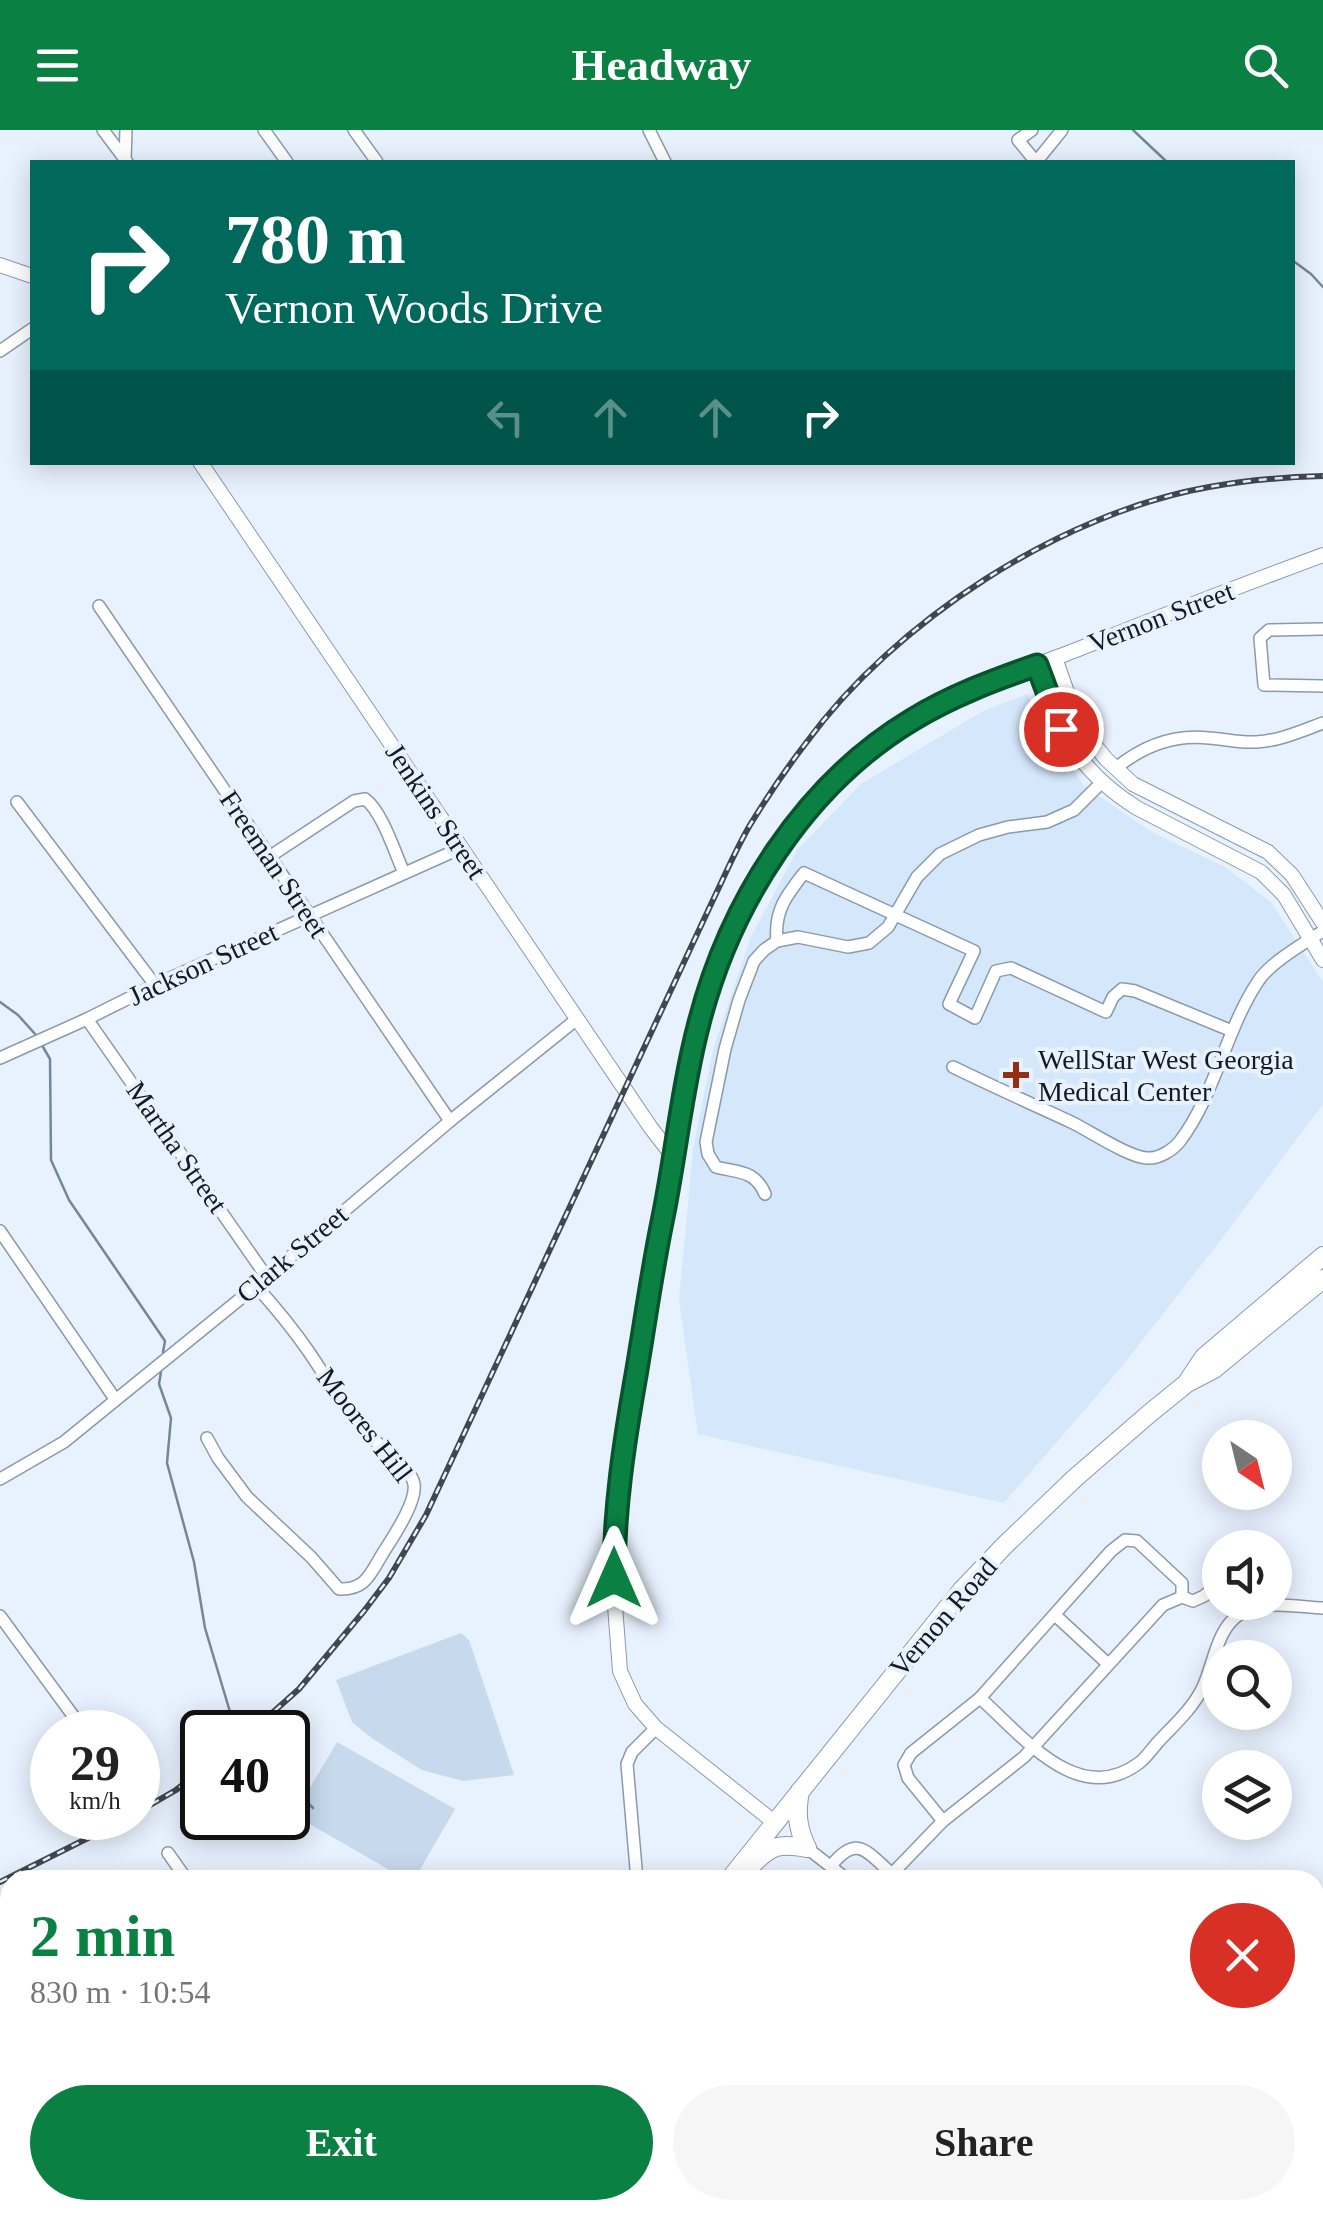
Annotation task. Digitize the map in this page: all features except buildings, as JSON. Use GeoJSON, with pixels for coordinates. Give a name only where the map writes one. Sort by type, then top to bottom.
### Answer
{"type":"FeatureCollection","features":[{"type":"Feature","properties":{"kind":"main road","name":"Vernon Road"},"geometry":{"type":"LineString","coordinates":[[1187,1383],[1204,1357],[1323,1256]]}},
{"type":"Feature","properties":{"kind":"main road","name":"Vernon Road"},"geometry":{"type":"LineString","coordinates":[[740,1870],[774,1822],[962,1590],[1075,1478],[1187,1383],[1214,1369],[1323,1279]]}},
{"type":"Feature","properties":{"kind":"main road"},"geometry":{"type":"LineString","coordinates":[[800,1790],[798,1830],[807,1848]]}},
{"type":"Feature","properties":{"kind":"main road"},"geometry":{"type":"LineString","coordinates":[[744,1870],[775,1846],[807,1848]]}},
{"type":"Feature","properties":{"kind":"street"},"geometry":{"type":"LineString","coordinates":[[103,130],[125,160]]}},
{"type":"Feature","properties":{"kind":"street"},"geometry":{"type":"LineString","coordinates":[[126,130],[126,160]]}},
{"type":"Feature","properties":{"kind":"street"},"geometry":{"type":"LineString","coordinates":[[264,130],[286,160]]}},
{"type":"Feature","properties":{"kind":"street"},"geometry":{"type":"LineString","coordinates":[[354,130],[375,160]]}},
{"type":"Feature","properties":{"kind":"street"},"geometry":{"type":"LineString","coordinates":[[649,130],[664,160]]}},
{"type":"Feature","properties":{"kind":"street"},"geometry":{"type":"LineString","coordinates":[[1032,130],[1018,140],[1034,160]]}},
{"type":"Feature","properties":{"kind":"street"},"geometry":{"type":"LineString","coordinates":[[1038,160],[1062,130]]}},
{"type":"Feature","properties":{"kind":"street"},"geometry":{"type":"LineString","coordinates":[[0,265],[30,275]]}},
{"type":"Feature","properties":{"kind":"street"},"geometry":{"type":"LineString","coordinates":[[0,351],[30,331]]}},
{"type":"Feature","properties":{"kind":"street","name":"Jenkins Street"},"geometry":{"type":"LineString","coordinates":[[202,465],[675,1159]]}},
{"type":"Feature","properties":{"kind":"street","name":"Vernon Street"},"geometry":{"type":"LineString","coordinates":[[774,1822],[656,1728],[635,1704],[620,1671],[616,1620],[615,1527],[625,1436],[692,1052],[714,974],[744,906],[784,842],[829,787],[896,730],[952,698],[1323,554]]}},
{"type":"Feature","properties":{"kind":"street","name":"Freeman Street"},"geometry":{"type":"LineString","coordinates":[[99,606],[450,1121]]}},
{"type":"Feature","properties":{"kind":"street"},"geometry":{"type":"LineString","coordinates":[[1323,630],[1269,630],[1260,638],[1264,685],[1323,686]]}},
{"type":"Feature","properties":{"kind":"street"},"geometry":{"type":"LineString","coordinates":[[1055,658],[1079,726],[1132,784],[1268,852],[1299,884],[1323,923]]}},
{"type":"Feature","properties":{"kind":"street"},"geometry":{"type":"LineString","coordinates":[[1037,665],[1066,739],[1102,782],[1137,808],[1261,872],[1317,935],[1323,960]]}},
{"type":"Feature","properties":{"kind":"street"},"geometry":{"type":"LineString","coordinates":[[764,1194],[751,1175],[716,1167],[706,1142],[739,1000],[754,962],[764,950],[777,941],[798,937],[858,947],[878,938],[897,915],[917,877],[940,854],[978,835],[1056,818],[1074,810],[1116,768],[1145,748],[1177,738],[1259,742],[1323,723]]}},
{"type":"Feature","properties":{"kind":"street"},"geometry":{"type":"LineString","coordinates":[[269,857],[354,801],[365,799],[372,804],[404,873]]}},
{"type":"Feature","properties":{"kind":"street"},"geometry":{"type":"LineString","coordinates":[[17,802],[155,985]]}},
{"type":"Feature","properties":{"kind":"street","name":"Jackson Street"},"geometry":{"type":"LineString","coordinates":[[0,1058],[461,848]]}},
{"type":"Feature","properties":{"kind":"street"},"geometry":{"type":"LineString","coordinates":[[777,941],[775,920],[804,873],[974,952],[950,1004],[976,1018],[996,971],[1012,968],[1106,1012],[1112,997],[1122,989],[1232,1031]]}},
{"type":"Feature","properties":{"kind":"street"},"geometry":{"type":"LineString","coordinates":[[953,1067],[1108,1143],[1146,1158],[1162,1155],[1178,1145],[1258,979],[1317,935]]}},
{"type":"Feature","properties":{"kind":"street","name":"Martha Street"},"geometry":{"type":"LineString","coordinates":[[87,1019],[266,1276]]}},
{"type":"Feature","properties":{"kind":"street","name":"Clark Street"},"geometry":{"type":"LineString","coordinates":[[0,1479],[64,1442],[577,1019]]}},
{"type":"Feature","properties":{"kind":"street"},"geometry":{"type":"LineString","coordinates":[[0,1231],[116,1400]]}},
{"type":"Feature","properties":{"kind":"street","name":"Moores Hill"},"geometry":{"type":"LineString","coordinates":[[207,1438],[246,1496],[338,1589],[352,1589],[367,1579],[410,1505],[415,1488],[408,1471],[358,1424],[280,1313],[256,1286]]}},
{"type":"Feature","properties":{"kind":"street"},"geometry":{"type":"LineString","coordinates":[[944,1821],[908,1778],[904,1766],[911,1753],[980,1698],[1112,1551],[1124,1540],[1137,1541],[1182,1583],[1182,1597]]}},
{"type":"Feature","properties":{"kind":"street"},"geometry":{"type":"LineString","coordinates":[[896,1870],[944,1821],[1024,1758],[1162,1605],[1182,1597],[1193,1601],[1202,1597]]}},
{"type":"Feature","properties":{"kind":"street"},"geometry":{"type":"LineString","coordinates":[[980,1698],[1054,1764],[1078,1776],[1106,1778],[1139,1763],[1196,1701],[1226,1628],[1238,1615],[1266,1605],[1323,1608]]}},
{"type":"Feature","properties":{"kind":"street"},"geometry":{"type":"LineString","coordinates":[[1055,1615],[1108,1664]]}},
{"type":"Feature","properties":{"kind":"street"},"geometry":{"type":"LineString","coordinates":[[0,1616],[69,1710]]}},
{"type":"Feature","properties":{"kind":"street"},"geometry":{"type":"LineString","coordinates":[[636,1870],[627,1764],[632,1752],[656,1728]]}},
{"type":"Feature","properties":{"kind":"street"},"geometry":{"type":"LineString","coordinates":[[831,1866],[842,1852],[853,1847],[864,1849],[883,1870]]}},
{"type":"Feature","properties":{"kind":"street"},"geometry":{"type":"LineString","coordinates":[[807,1848],[836,1870]]}},
{"type":"Feature","properties":{"kind":"street"},"geometry":{"type":"LineString","coordinates":[[168,1854],[180,1870]]}},
{"type":"Feature","properties":{"kind":"shaded area","name":"WellStar West Georgia Medical Center"},"geometry":{"type":"Polygon","coordinates":[[[1027,694],[1083,785],[1150,831],[1225,867],[1271,902],[1323,982],[1323,1104],[1119,1370],[1004,1503],[698,1434],[679,1300],[693,1149],[714,1046],[751,937],[797,850],[861,784],[983,711],[1027,694]]]}},
{"type":"Feature","properties":{"kind":"shaded area"},"geometry":{"type":"Polygon","coordinates":[[[461,1633],[469,1640],[514,1775],[463,1781],[422,1770],[352,1722],[336,1680],[461,1633]]]}},
{"type":"Feature","properties":{"kind":"shaded area"},"geometry":{"type":"Polygon","coordinates":[[[337,1742],[455,1809],[420,1870],[390,1870],[310,1824],[310,1788],[337,1742]]]}},
{"type":"Feature","properties":{"kind":"waterway"},"geometry":{"type":"LineString","coordinates":[[1133,130],[1165,160]]}},
{"type":"Feature","properties":{"kind":"waterway"},"geometry":{"type":"LineString","coordinates":[[1295,262],[1323,287]]}},
{"type":"Feature","properties":{"kind":"waterway"},"geometry":{"type":"LineString","coordinates":[[0,1002],[36,1035]]}},
{"type":"Feature","properties":{"kind":"waterway"},"geometry":{"type":"LineString","coordinates":[[43,1047],[50,1059],[51,1160],[69,1200],[165,1341],[163,1352]]}},
{"type":"Feature","properties":{"kind":"waterway"},"geometry":{"type":"LineString","coordinates":[[161,1372],[159,1384],[171,1418],[167,1463],[194,1562],[205,1628],[229,1710]]}},
{"type":"Feature","properties":{"kind":"waterway"},"geometry":{"type":"LineString","coordinates":[[310,1805],[313,1808]]}},
{"type":"Feature","properties":{"kind":"railway"},"geometry":{"type":"LineString","coordinates":[[276,1710],[299,1689],[364,1611],[389,1578],[426,1515],[740,843],[784,773],[843,698],[885,656],[985,579],[1096,521],[1209,487],[1323,476]]}},
{"type":"Feature","properties":{"kind":"railway"},"geometry":{"type":"LineString","coordinates":[[160,1799],[180,1787]]}},
{"type":"Feature","properties":{"kind":"railway"},"geometry":{"type":"LineString","coordinates":[[24,1870],[84,1840]]}},
{"type":"Feature","properties":{"kind":"place","name":"WellStar West Georgia Medical Center"},"geometry":{"type":"Point","coordinates":[1016,1075]}},
{"type":"Feature","properties":{"kind":"route"},"geometry":{"type":"LineString","coordinates":[[614,1578],[615,1514],[625,1436],[692,1052],[714,974],[744,906],[784,842],[829,787],[878,743],[933,708],[1037,665],[1061,729]]}}]}
